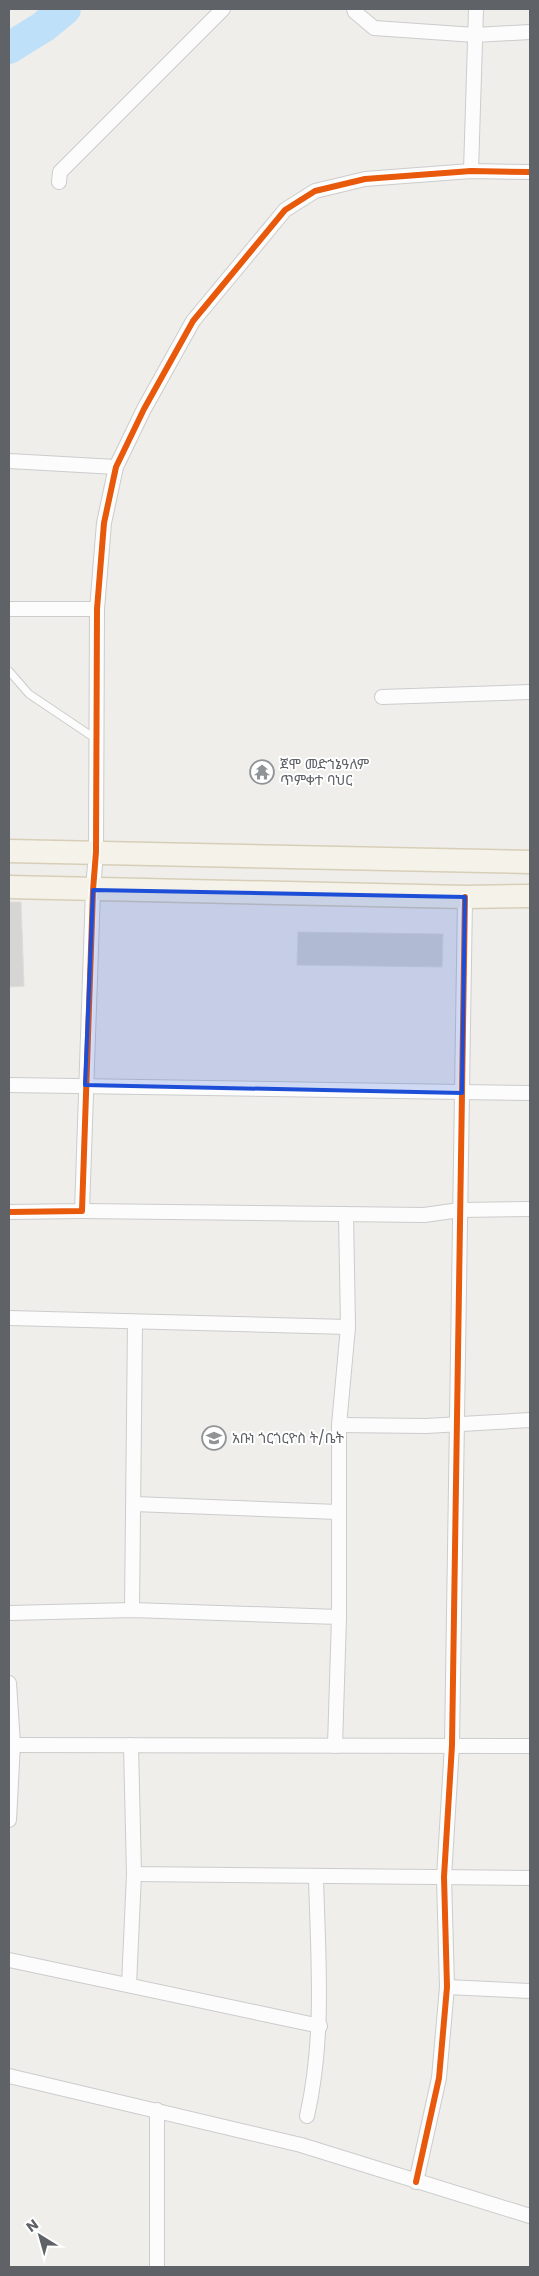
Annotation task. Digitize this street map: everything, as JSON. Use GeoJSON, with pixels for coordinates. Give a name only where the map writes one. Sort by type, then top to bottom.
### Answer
{"type":"FeatureCollection","features":[{"type":"Feature","properties":{"kind":"main road"},"geometry":{"type":"LineString","coordinates":[[9,851],[530,862]]}},
{"type":"Feature","properties":{"kind":"main road"},"geometry":{"type":"LineString","coordinates":[[9,887],[465,897],[530,896]]}},
{"type":"Feature","properties":{"kind":"street"},"geometry":{"type":"LineString","coordinates":[[60,182],[60,172],[223,9]]}},
{"type":"Feature","properties":{"kind":"street"},"geometry":{"type":"LineString","coordinates":[[354,9],[374,28],[475,35],[530,32]]}},
{"type":"Feature","properties":{"kind":"street"},"geometry":{"type":"LineString","coordinates":[[471,171],[476,9]]}},
{"type":"Feature","properties":{"kind":"street"},"geometry":{"type":"LineString","coordinates":[[82,1210],[93,890],[96,852],[97,610],[104,523],[116,467],[144,409],[193,321],[285,210],[315,191],[365,179],[471,171],[530,172]]}},
{"type":"Feature","properties":{"kind":"street"},"geometry":{"type":"LineString","coordinates":[[9,461],[116,467]]}},
{"type":"Feature","properties":{"kind":"street"},"geometry":{"type":"LineString","coordinates":[[9,609],[97,610]]}},
{"type":"Feature","properties":{"kind":"street"},"geometry":{"type":"LineString","coordinates":[[382,697],[530,692]]}},
{"type":"Feature","properties":{"kind":"street"},"geometry":{"type":"LineString","coordinates":[[416,2182],[439,2078],[447,1987],[444,1876],[452,1745],[465,897]]}},
{"type":"Feature","properties":{"kind":"street"},"geometry":{"type":"LineString","coordinates":[[9,1085],[462,1093],[530,1092]]}},
{"type":"Feature","properties":{"kind":"street"},"geometry":{"type":"LineString","coordinates":[[9,1212],[82,1210],[424,1215],[460,1210],[530,1209]]}},
{"type":"Feature","properties":{"kind":"street"},"geometry":{"type":"LineString","coordinates":[[335,1746],[339,1617],[339,1426],[348,1327],[346,1214]]}},
{"type":"Feature","properties":{"kind":"street"},"geometry":{"type":"LineString","coordinates":[[9,1318],[136,1323],[348,1327]]}},
{"type":"Feature","properties":{"kind":"street"},"geometry":{"type":"LineString","coordinates":[[132,1610],[136,1323]]}},
{"type":"Feature","properties":{"kind":"street"},"geometry":{"type":"LineString","coordinates":[[339,1426],[457,1424],[530,1420]]}},
{"type":"Feature","properties":{"kind":"street"},"geometry":{"type":"LineString","coordinates":[[134,1504],[338,1512]]}},
{"type":"Feature","properties":{"kind":"street"},"geometry":{"type":"LineString","coordinates":[[9,1613],[132,1610],[339,1617]]}},
{"type":"Feature","properties":{"kind":"street"},"geometry":{"type":"LineString","coordinates":[[9,1684],[11,1744],[9,1820]]}},
{"type":"Feature","properties":{"kind":"street"},"geometry":{"type":"LineString","coordinates":[[11,1744],[530,1746]]}},
{"type":"Feature","properties":{"kind":"street"},"geometry":{"type":"LineString","coordinates":[[128,1985],[134,1874],[131,1745]]}},
{"type":"Feature","properties":{"kind":"street"},"geometry":{"type":"LineString","coordinates":[[134,1874],[530,1878]]}},
{"type":"Feature","properties":{"kind":"street"},"geometry":{"type":"LineString","coordinates":[[307,2116],[316,2080],[320,2026],[316,1877]]}},
{"type":"Feature","properties":{"kind":"street"},"geometry":{"type":"LineString","coordinates":[[9,1960],[320,2026]]}},
{"type":"Feature","properties":{"kind":"street"},"geometry":{"type":"LineString","coordinates":[[447,1987],[530,1991]]}},
{"type":"Feature","properties":{"kind":"street"},"geometry":{"type":"LineString","coordinates":[[9,2076],[301,2145],[530,2216]]}},
{"type":"Feature","properties":{"kind":"street"},"geometry":{"type":"LineString","coordinates":[[157,2110],[157,2267]]}},
{"type":"Feature","properties":{"kind":"lane"},"geometry":{"type":"LineString","coordinates":[[9,671],[30,694],[96,739]]}},
{"type":"Feature","properties":{"kind":"highlighted area"},"geometry":{"type":"Polygon","coordinates":[[[93,890],[465,897],[462,1093],[85,1085],[93,890]]]}},
{"type":"Feature","properties":{"kind":"building"},"geometry":{"type":"Polygon","coordinates":[[[9,902],[21,902],[24,986],[9,987],[9,902]]]}},
{"type":"Feature","properties":{"kind":"building"},"geometry":{"type":"Polygon","coordinates":[[[298,932],[443,934],[442,967],[297,965],[298,932]]]}},
{"type":"Feature","properties":{"kind":"waterway"},"geometry":{"type":"LineString","coordinates":[[9,48],[43,27],[65,9]]}},
{"type":"Feature","properties":{"kind":"cycle path"},"geometry":{"type":"LineString","coordinates":[[9,1212],[82,1211],[93,890],[96,852],[97,609],[104,523],[116,467],[144,409],[193,321],[285,210],[315,191],[365,179],[471,171],[530,172]]}},
{"type":"Feature","properties":{"kind":"cycle path"},"geometry":{"type":"LineString","coordinates":[[416,2182],[439,2078],[447,1987],[444,1877],[452,1745],[465,897]]}},
{"type":"Feature","properties":{"kind":"place","name":"ጀሞ መድኀኔዓለም ጥምቀተ ባህር"},"geometry":{"type":"Point","coordinates":[262,772]}},
{"type":"Feature","properties":{"kind":"place","name":"አቡነ ጎርጎርዮስ ት/ቤት"},"geometry":{"type":"Point","coordinates":[214,1438]}}]}
